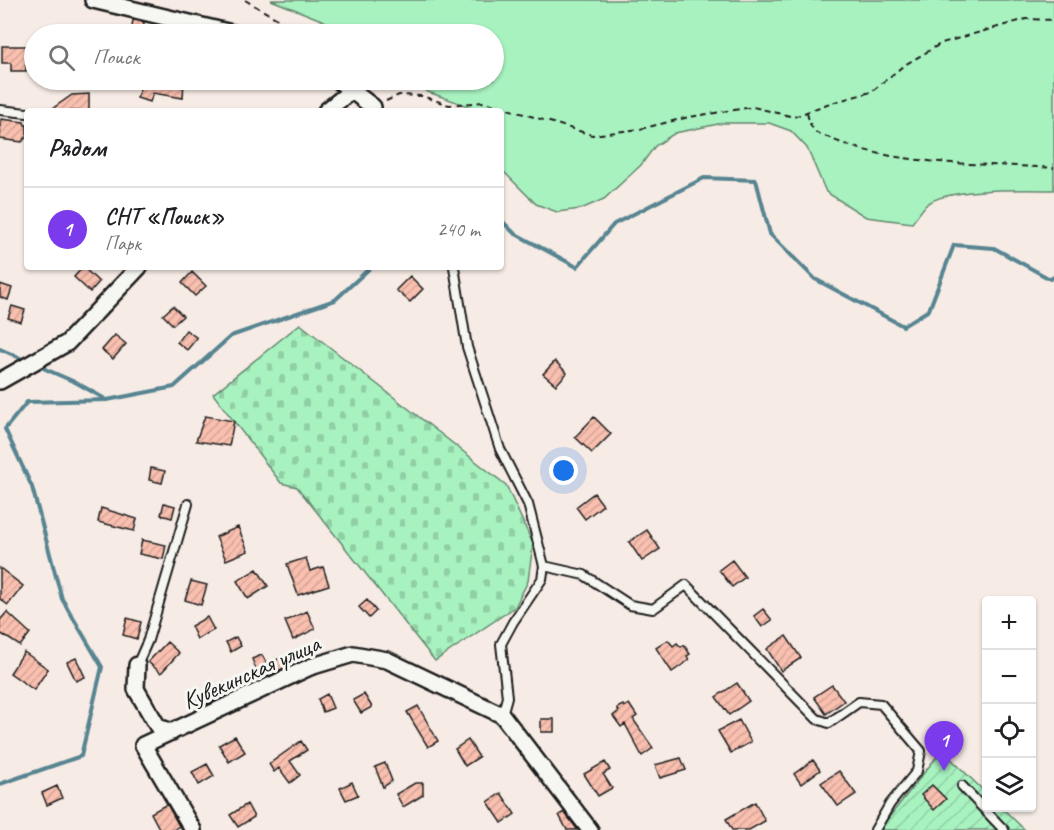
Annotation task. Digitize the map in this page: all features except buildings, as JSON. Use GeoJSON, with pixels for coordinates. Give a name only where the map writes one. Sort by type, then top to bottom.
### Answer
{"type":"FeatureCollection","features":[{"type":"Feature","properties":{"kind":"street"},"geometry":{"type":"LineString","coordinates":[[93,0],[194,24]]}},
{"type":"Feature","properties":{"kind":"street"},"geometry":{"type":"LineString","coordinates":[[330,108],[351,91],[374,108]]}},
{"type":"Feature","properties":{"kind":"street"},"geometry":{"type":"LineString","coordinates":[[0,381],[67,343],[136,270]]}},
{"type":"Feature","properties":{"kind":"street","name":"Кувекинская улица"},"geometry":{"type":"LineString","coordinates":[[193,830],[143,745],[310,667],[354,654],[387,660],[502,715],[590,830]]}},
{"type":"Feature","properties":{"kind":"street"},"geometry":{"type":"LineString","coordinates":[[137,665],[136,689],[158,727],[172,732]]}},
{"type":"Feature","properties":{"kind":"lane"},"geometry":{"type":"LineString","coordinates":[[0,110],[24,113]]}},
{"type":"Feature","properties":{"kind":"lane"},"geometry":{"type":"LineString","coordinates":[[454,270],[467,347],[500,449],[528,504],[544,566],[542,579],[501,644],[507,697],[502,715]]}},
{"type":"Feature","properties":{"kind":"lane"},"geometry":{"type":"LineString","coordinates":[[137,665],[148,640],[188,504]]}},
{"type":"Feature","properties":{"kind":"lane"},"geometry":{"type":"LineString","coordinates":[[544,566],[584,575],[630,605],[654,609],[686,585],[817,719],[829,723],[859,702],[881,704],[921,751],[917,771],[890,804],[875,830]]}},
{"type":"Feature","properties":{"kind":"lane"},"geometry":{"type":"LineString","coordinates":[[962,786],[1004,830]]}},
{"type":"Feature","properties":{"kind":"path"},"geometry":{"type":"LineString","coordinates":[[245,0],[286,24]]}},
{"type":"Feature","properties":{"kind":"path"},"geometry":{"type":"LineString","coordinates":[[377,108],[399,95],[422,96],[449,105],[485,102],[592,135],[640,129],[689,117],[753,107],[794,117],[871,92],[903,66],[942,43],[1026,19],[1054,20]]}},
{"type":"Feature","properties":{"kind":"path"},"geometry":{"type":"LineString","coordinates":[[807,111],[809,124],[818,133],[873,152],[965,164],[1054,168]]}},
{"type":"Feature","properties":{"kind":"green space"},"geometry":{"type":"Polygon","coordinates":[[[271,0],[1054,0],[1054,190],[1007,190],[952,195],[927,204],[912,223],[866,217],[826,192],[807,148],[791,131],[769,123],[723,123],[675,133],[655,146],[641,165],[604,199],[581,209],[557,212],[536,204],[504,172],[504,108],[472,108],[425,90],[504,90],[504,24],[329,24],[271,0]]]}},
{"type":"Feature","properties":{"kind":"green space"},"geometry":{"type":"Polygon","coordinates":[[[300,324],[506,485],[533,544],[528,581],[515,607],[435,661],[297,487],[281,483],[213,394],[300,324]]]}},
{"type":"Feature","properties":{"kind":"green space"},"geometry":{"type":"Polygon","coordinates":[[[942,750],[982,789],[982,812],[1006,812],[1025,830],[879,830],[942,750]]]}},
{"type":"Feature","properties":{"kind":"waterway"},"geometry":{"type":"LineString","coordinates":[[504,223],[514,233],[577,267],[614,224],[704,178],[756,180],[770,234],[815,279],[903,326],[929,310],[954,245],[994,248],[1050,279],[1054,277]]}},
{"type":"Feature","properties":{"kind":"waterway"},"geometry":{"type":"LineString","coordinates":[[0,784],[81,756],[102,667],[62,599],[32,487],[5,429],[27,402],[107,400],[174,387],[231,336],[335,300],[368,270]]}},
{"type":"Feature","properties":{"kind":"waterway"},"geometry":{"type":"LineString","coordinates":[[0,349],[27,361]]}},
{"type":"Feature","properties":{"kind":"waterway"},"geometry":{"type":"LineString","coordinates":[[36,365],[77,383],[105,399]]}},
{"type":"Feature","properties":{"kind":"place","name":"СНТ «Поиск»"},"geometry":{"type":"Point","coordinates":[944,771]}}]}
